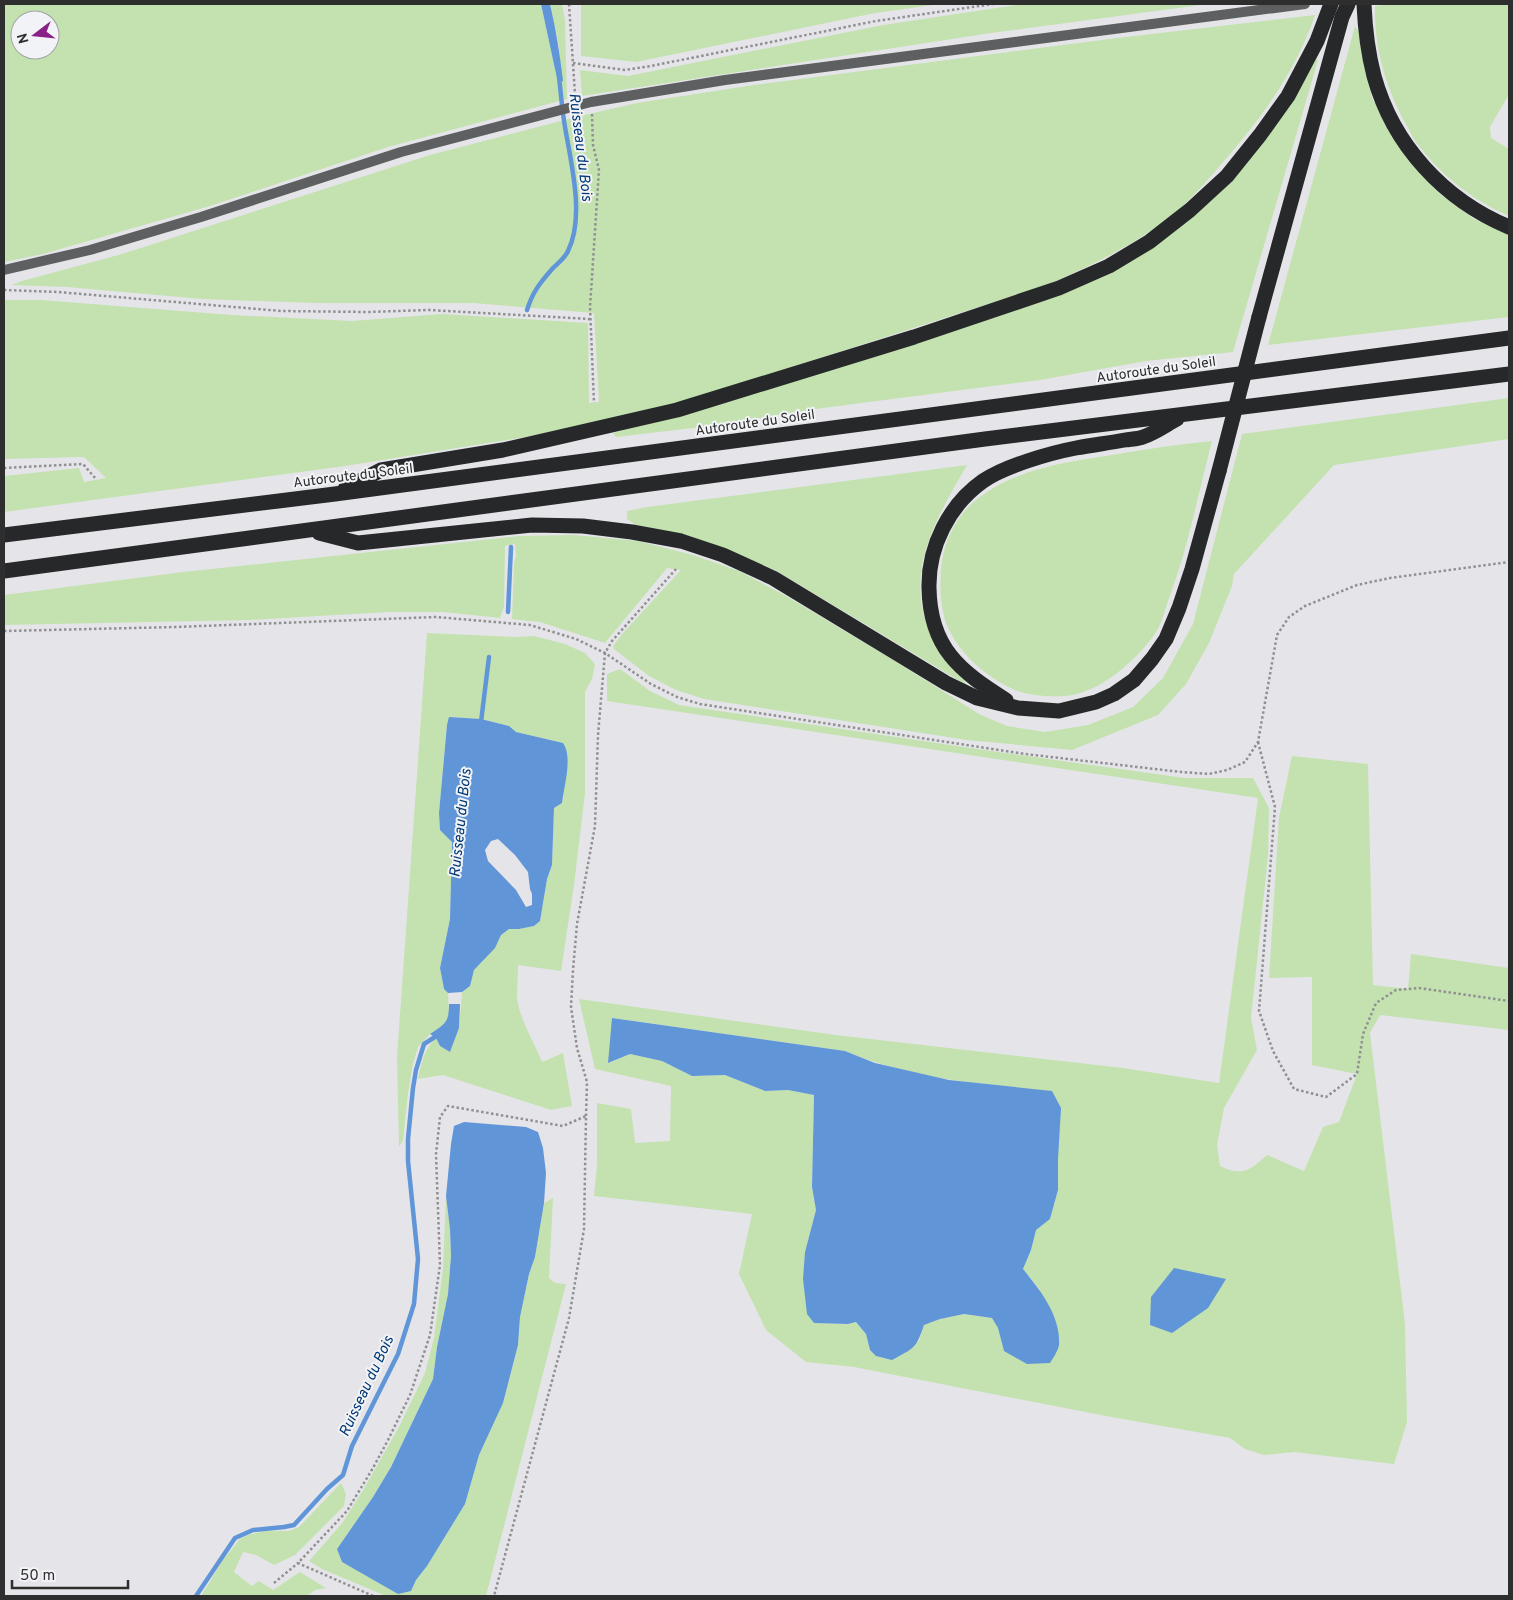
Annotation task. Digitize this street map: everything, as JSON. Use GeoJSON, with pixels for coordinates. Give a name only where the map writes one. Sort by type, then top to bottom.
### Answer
{"type":"FeatureCollection","features":[{"type":"Feature","properties":{"kind":"highway"},"geometry":{"type":"LineString","coordinates":[[335,494],[381,470],[502,450],[677,410],[941,328],[1059,288],[1109,266],[1149,242],[1184,216],[1227,176],[1288,96],[1317,41],[1331,4]]}},
{"type":"Feature","properties":{"kind":"highway"},"geometry":{"type":"LineString","coordinates":[[312,531],[358,543],[532,524],[583,526],[681,541],[723,555],[773,578],[946,683],[976,698],[1018,708],[1059,711],[1096,702],[1114,694],[1134,680],[1166,639],[1192,570],[1344,8]]}},
{"type":"Feature","properties":{"kind":"highway"},"geometry":{"type":"LineString","coordinates":[[1364,11],[1374,76],[1383,102],[1399,134],[1419,162],[1459,201],[1486,218],[1509,227]]}},
{"type":"Feature","properties":{"kind":"highway","name":"Autoroute du Soleil"},"geometry":{"type":"LineString","coordinates":[[4,535],[335,494],[1509,338]]}},
{"type":"Feature","properties":{"kind":"highway"},"geometry":{"type":"LineString","coordinates":[[4,572],[985,439],[1509,374]]}},
{"type":"Feature","properties":{"kind":"highway"},"geometry":{"type":"LineString","coordinates":[[1018,708],[964,672],[950,655],[939,637],[932,618],[929,576],[933,552],[941,530],[966,496],[984,480],[1035,459],[1075,448],[1144,437],[1184,415]]}},
{"type":"Feature","properties":{"kind":"street"},"geometry":{"type":"LineString","coordinates":[[4,270],[90,250],[210,214],[402,152],[591,102],[734,78],[1305,4]]}},
{"type":"Feature","properties":{"kind":"path"},"geometry":{"type":"LineString","coordinates":[[569,4],[576,106]]}},
{"type":"Feature","properties":{"kind":"path"},"geometry":{"type":"LineString","coordinates":[[573,63],[625,70],[876,21],[993,4]]}},
{"type":"Feature","properties":{"kind":"path"},"geometry":{"type":"LineString","coordinates":[[591,102],[593,145],[600,170],[590,307],[594,403]]}},
{"type":"Feature","properties":{"kind":"path"},"geometry":{"type":"LineString","coordinates":[[4,290],[58,292],[281,311],[368,312],[429,310],[590,319]]}},
{"type":"Feature","properties":{"kind":"path"},"geometry":{"type":"LineString","coordinates":[[4,468],[83,464],[96,479]]}},
{"type":"Feature","properties":{"kind":"path"},"geometry":{"type":"LineString","coordinates":[[494,1596],[569,1318],[584,1229],[587,1082],[577,1048],[571,1007],[572,970],[577,924],[595,826],[598,735],[605,653],[612,640],[676,569]]}},
{"type":"Feature","properties":{"kind":"path"},"geometry":{"type":"LineString","coordinates":[[4,631],[176,627],[436,617],[530,625],[576,639],[605,653]]}},
{"type":"Feature","properties":{"kind":"path"},"geometry":{"type":"LineString","coordinates":[[1258,742],[1275,807],[1259,1011],[1273,1051],[1294,1089],[1326,1097],[1357,1074],[1364,1034],[1376,1003],[1396,990],[1419,988],[1509,1001]]}},
{"type":"Feature","properties":{"kind":"path"},"geometry":{"type":"LineString","coordinates":[[274,1583],[298,1563],[347,1511],[373,1468],[410,1395],[430,1335],[440,1265],[436,1154],[440,1117],[448,1106],[563,1126],[586,1116]]}},
{"type":"Feature","properties":{"kind":"path"},"geometry":{"type":"LineString","coordinates":[[298,1563],[373,1596]]}},
{"type":"Feature","properties":{"kind":"green space"},"geometry":{"type":"Polygon","coordinates":[[[4,4],[541,4],[558,83],[559,46],[550,4],[562,4],[565,20],[567,99],[388,147],[210,206],[43,254],[4,262],[4,4]]]}},
{"type":"Feature","properties":{"kind":"green space"},"geometry":{"type":"Polygon","coordinates":[[[581,4],[941,4],[875,13],[636,62],[581,56],[581,4]]]}},
{"type":"Feature","properties":{"kind":"green space"},"geometry":{"type":"Polygon","coordinates":[[[1023,4],[1208,4],[991,33],[582,96],[580,70],[628,76],[883,25],[1023,4]]]}},
{"type":"Feature","properties":{"kind":"green space"},"geometry":{"type":"Polygon","coordinates":[[[1389,4],[1509,4],[1509,94],[1490,127],[1491,138],[1509,149],[1509,216],[1483,203],[1460,187],[1428,157],[1414,139],[1393,98],[1379,53],[1375,6],[1389,4]]]}},
{"type":"Feature","properties":{"kind":"green space"},"geometry":{"type":"Polygon","coordinates":[[[1315,15],[1287,77],[1247,133],[1192,196],[1161,224],[1130,244],[1097,262],[1047,285],[705,395],[618,419],[525,437],[345,466],[4,512],[4,476],[79,468],[84,482],[106,478],[84,457],[4,459],[4,300],[41,300],[232,315],[352,321],[442,314],[588,323],[589,403],[599,402],[594,313],[473,303],[315,303],[202,299],[67,287],[11,285],[122,254],[430,155],[637,103],[754,85],[1117,38],[1315,15]]]}},
{"type":"Feature","properties":{"kind":"green space"},"geometry":{"type":"Polygon","coordinates":[[[1355,26],[1360,33],[1364,67],[1373,100],[1406,158],[1440,194],[1474,219],[1509,235],[1509,317],[1268,345],[1355,26]]]}},
{"type":"Feature","properties":{"kind":"green space"},"geometry":{"type":"Polygon","coordinates":[[[1314,59],[1318,60],[1233,352],[1146,361],[1040,380],[823,408],[702,427],[616,437],[613,433],[732,399],[1116,268],[1252,154],[1289,108],[1314,59]]]}},
{"type":"Feature","properties":{"kind":"green space"},"geometry":{"type":"Polygon","coordinates":[[[1509,398],[1509,439],[1334,465],[1234,574],[1232,586],[1209,643],[1186,684],[1158,715],[1072,750],[967,740],[704,699],[676,690],[649,676],[614,649],[613,646],[681,570],[667,568],[605,643],[540,622],[512,619],[515,544],[505,546],[504,607],[500,618],[443,612],[389,612],[248,620],[4,625],[4,595],[183,572],[519,536],[574,535],[638,541],[693,555],[739,571],[786,596],[979,714],[1007,726],[1045,732],[1088,725],[1133,707],[1163,678],[1193,624],[1242,434],[1509,398]]]}},
{"type":"Feature","properties":{"kind":"green space"},"geometry":{"type":"Polygon","coordinates":[[[1212,441],[1187,541],[1162,621],[1141,652],[1120,671],[1085,692],[1067,696],[1036,695],[1015,690],[1003,684],[980,668],[960,648],[952,636],[943,612],[940,590],[942,559],[948,539],[958,520],[964,511],[980,497],[1013,478],[1049,466],[1146,449],[1212,441]]]}},
{"type":"Feature","properties":{"kind":"green space"},"geometry":{"type":"Polygon","coordinates":[[[967,465],[945,504],[928,544],[922,564],[920,586],[922,607],[932,638],[946,660],[968,686],[775,570],[690,536],[636,525],[627,519],[627,511],[647,507],[967,465]]]}},
{"type":"Feature","properties":{"kind":"green space"},"geometry":{"type":"Polygon","coordinates":[[[427,633],[514,637],[534,636],[565,644],[585,653],[595,664],[592,679],[585,692],[585,793],[561,971],[518,965],[517,997],[524,1022],[542,1062],[563,1053],[572,1106],[551,1110],[443,1075],[418,1079],[426,1052],[436,1038],[440,1046],[450,1052],[459,1028],[462,992],[470,986],[474,970],[494,948],[501,935],[509,929],[534,926],[540,921],[547,879],[552,865],[554,808],[562,803],[564,783],[563,743],[516,732],[509,726],[481,719],[450,717],[447,725],[439,813],[440,830],[452,841],[450,919],[440,968],[444,989],[448,993],[449,1013],[445,1025],[430,1034],[418,1047],[408,1093],[403,1140],[399,1147],[397,1057],[427,633]]]}},
{"type":"Feature","properties":{"kind":"green space"},"geometry":{"type":"Polygon","coordinates":[[[620,669],[650,691],[679,705],[1185,778],[1253,778],[1269,808],[1268,856],[1251,1018],[1257,1050],[1224,1108],[1217,1145],[1220,1166],[1235,1171],[1251,1168],[1267,1155],[1304,1171],[1323,1127],[1339,1122],[1357,1074],[1312,1065],[1312,977],[1269,978],[1279,817],[1292,756],[1368,764],[1373,985],[1408,989],[1411,954],[1509,968],[1509,1030],[1380,1015],[1370,1033],[1405,1324],[1407,1422],[1394,1464],[1294,1452],[1264,1455],[1245,1449],[1230,1438],[854,1367],[806,1362],[766,1330],[739,1274],[752,1214],[594,1196],[597,1165],[597,1103],[631,1109],[635,1143],[670,1141],[671,1086],[595,1069],[579,999],[836,1035],[1123,1068],[1219,1083],[1258,798],[607,701],[607,674],[620,669]],[[613,1018],[609,1063],[630,1054],[662,1061],[692,1076],[725,1075],[765,1091],[788,1090],[814,1095],[812,1187],[816,1210],[805,1252],[814,1323],[848,1324],[856,1322],[866,1334],[870,1351],[919,1341],[924,1325],[940,1319],[964,1314],[992,1318],[998,1327],[1004,1351],[1040,1290],[1023,1269],[1031,1250],[1036,1230],[1050,1219],[1058,1190],[1058,1159],[1017,1087],[929,1076],[865,1059],[845,1051],[613,1018]]]}},
{"type":"Feature","properties":{"kind":"green space"},"geometry":{"type":"Polygon","coordinates":[[[446,1196],[451,1256],[448,1294],[437,1347],[433,1379],[391,1467],[337,1549],[342,1562],[363,1573],[411,1591],[416,1580],[427,1566],[465,1504],[479,1455],[503,1403],[518,1345],[520,1317],[529,1274],[535,1257],[544,1203],[553,1198],[549,1278],[555,1283],[566,1284],[486,1596],[386,1596],[322,1569],[309,1561],[343,1522],[365,1487],[400,1425],[425,1373],[434,1338],[443,1269],[446,1196]]]}},
{"type":"Feature","properties":{"kind":"green space"},"geometry":{"type":"Polygon","coordinates":[[[341,1483],[346,1494],[344,1506],[295,1555],[274,1565],[256,1555],[243,1552],[234,1572],[252,1586],[259,1581],[273,1590],[300,1572],[326,1588],[315,1590],[307,1596],[201,1596],[223,1560],[240,1539],[265,1531],[288,1531],[299,1527],[341,1483]]]}},
{"type":"Feature","properties":{"kind":"water"},"geometry":{"type":"Polygon","coordinates":[[[541,4],[550,4],[558,42],[563,81],[558,83],[541,4]]]}},
{"type":"Feature","properties":{"kind":"water"},"geometry":{"type":"Polygon","coordinates":[[[449,717],[481,719],[509,726],[516,732],[563,743],[566,749],[568,764],[562,803],[554,808],[552,865],[547,879],[540,921],[534,926],[509,929],[501,935],[495,948],[474,970],[470,986],[462,992],[448,993],[444,989],[440,968],[450,919],[452,842],[440,830],[439,813],[449,717]],[[498,839],[491,841],[485,850],[488,861],[516,890],[526,907],[532,905],[528,872],[515,855],[498,839]]]}},
{"type":"Feature","properties":{"kind":"water"},"geometry":{"type":"Polygon","coordinates":[[[449,1004],[460,1004],[459,1028],[450,1052],[440,1046],[436,1038],[430,1034],[447,1019],[449,1004]]]}},
{"type":"Feature","properties":{"kind":"water"},"geometry":{"type":"Polygon","coordinates":[[[612,1018],[845,1051],[875,1063],[949,1080],[1052,1091],[1061,1108],[1058,1190],[1050,1219],[1036,1230],[1031,1250],[1023,1269],[1048,1304],[1057,1324],[1059,1345],[1050,1363],[1027,1364],[1004,1351],[998,1328],[992,1318],[964,1314],[940,1319],[924,1325],[919,1339],[913,1347],[892,1360],[876,1356],[870,1350],[866,1334],[856,1322],[848,1324],[814,1323],[807,1314],[803,1279],[805,1252],[816,1210],[812,1187],[814,1095],[788,1090],[765,1091],[725,1075],[692,1076],[662,1061],[630,1054],[608,1063],[612,1018]]]}},
{"type":"Feature","properties":{"kind":"water"},"geometry":{"type":"Polygon","coordinates":[[[464,1122],[526,1127],[538,1132],[543,1148],[546,1173],[544,1203],[535,1257],[529,1274],[520,1317],[518,1345],[503,1403],[479,1455],[465,1504],[427,1566],[416,1580],[411,1591],[398,1594],[342,1562],[337,1549],[391,1467],[433,1379],[437,1347],[448,1294],[451,1256],[446,1196],[451,1144],[454,1126],[464,1122]]]}},
{"type":"Feature","properties":{"kind":"water"},"geometry":{"type":"Polygon","coordinates":[[[1174,1268],[1226,1279],[1208,1308],[1172,1333],[1150,1325],[1151,1297],[1174,1268]]]}},
{"type":"Feature","properties":{"kind":"waterway","name":"Ruisseau du Bois"},"geometry":{"type":"LineString","coordinates":[[527,310],[537,288],[548,273],[567,254],[576,222],[575,190],[559,77]]}},
{"type":"Feature","properties":{"kind":"waterway","name":"Ruisseau du Bois"},"geometry":{"type":"LineString","coordinates":[[508,612],[511,547]]}},
{"type":"Feature","properties":{"kind":"waterway","name":"Ruisseau du Bois"},"geometry":{"type":"LineString","coordinates":[[481,722],[489,657]]}},
{"type":"Feature","properties":{"kind":"waterway","name":"Ruisseau du Bois"},"geometry":{"type":"LineString","coordinates":[[196,1596],[235,1538],[253,1530],[294,1525],[327,1489],[343,1475],[352,1446],[398,1354],[414,1304],[418,1259],[408,1161],[408,1139],[413,1088],[424,1044],[438,1035]]}}]}
